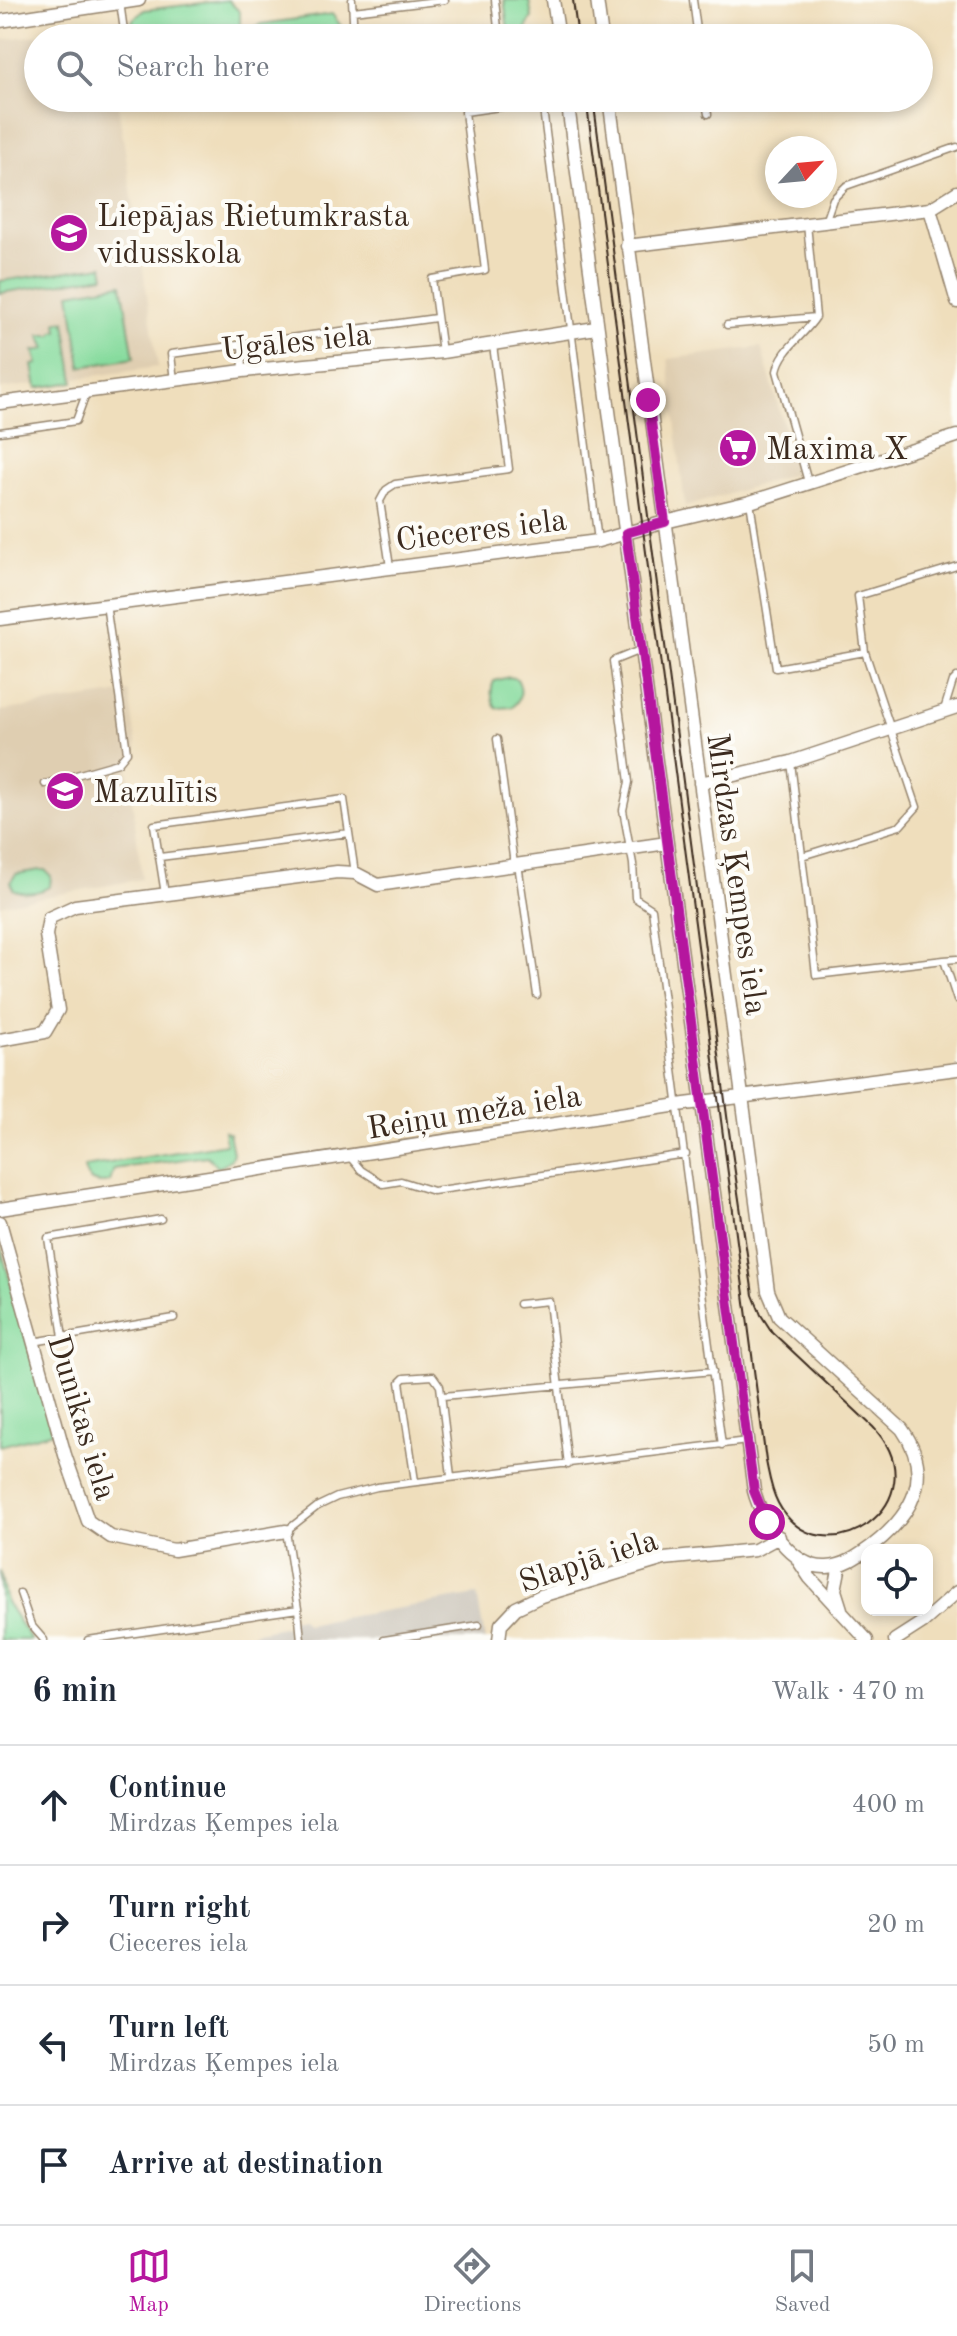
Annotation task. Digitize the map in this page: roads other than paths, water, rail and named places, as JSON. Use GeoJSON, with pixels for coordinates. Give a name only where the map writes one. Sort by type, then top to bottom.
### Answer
{"type":"FeatureCollection","features":[{"type":"Feature","properties":{"kind":"street"},"geometry":{"type":"LineString","coordinates":[[0,21],[139,0]]}},
{"type":"Feature","properties":{"kind":"street"},"geometry":{"type":"LineString","coordinates":[[553,0],[557,24]]}},
{"type":"Feature","properties":{"kind":"street"},"geometry":{"type":"LineString","coordinates":[[597,0],[600,24]]}},
{"type":"Feature","properties":{"kind":"street","name":"Mirdzas Ķempes iela"},"geometry":{"type":"LineString","coordinates":[[566,112],[757,1501],[767,1522],[810,1578],[867,1640]]}},
{"type":"Feature","properties":{"kind":"street","name":"Mirdzas Ķempes iela"},"geometry":{"type":"LineString","coordinates":[[611,112],[768,1291],[774,1309],[809,1346],[902,1429],[914,1450],[918,1472],[915,1495],[902,1517],[872,1546],[840,1565],[825,1567],[809,1564],[791,1551]]}},
{"type":"Feature","properties":{"kind":"street"},"geometry":{"type":"LineString","coordinates":[[627,246],[930,209],[957,192]]}},
{"type":"Feature","properties":{"kind":"street"},"geometry":{"type":"LineString","coordinates":[[930,209],[957,302]]}},
{"type":"Feature","properties":{"kind":"street","name":"Ugāles iela"},"geometry":{"type":"LineString","coordinates":[[0,403],[243,371],[442,352],[596,328]]}},
{"type":"Feature","properties":{"kind":"street","name":"Cieceres iela"},"geometry":{"type":"LineString","coordinates":[[0,619],[598,541],[750,502],[957,436]]}},
{"type":"Feature","properties":{"kind":"street"},"geometry":{"type":"LineString","coordinates":[[700,783],[791,762],[950,709]]}},
{"type":"Feature","properties":{"kind":"street"},"geometry":{"type":"LineString","coordinates":[[0,1040],[45,1032],[58,1010],[46,935],[49,918],[75,906],[337,872],[355,873],[378,885],[667,843]]}},
{"type":"Feature","properties":{"kind":"street","name":"Reiņu meža iela"},"geometry":{"type":"LineString","coordinates":[[0,1209],[702,1101],[957,1069]]}},
{"type":"Feature","properties":{"kind":"street","name":"Dunikas iela"},"geometry":{"type":"LineString","coordinates":[[0,1222],[70,1469],[88,1521],[111,1537],[174,1550],[286,1531]]}},
{"type":"Feature","properties":{"kind":"street","name":"Slapjā iela"},"geometry":{"type":"LineString","coordinates":[[499,1640],[501,1624],[516,1608],[541,1596],[664,1559],[755,1550],[779,1537]]}},
{"type":"Feature","properties":{"kind":"street"},"geometry":{"type":"LineString","coordinates":[[840,1565],[835,1590],[842,1612]]}},
{"type":"Feature","properties":{"kind":"street"},"geometry":{"type":"LineString","coordinates":[[895,1640],[923,1622],[957,1592]]}},
{"type":"Feature","properties":{"kind":"lane"},"geometry":{"type":"LineString","coordinates":[[352,0],[353,24]]}},
{"type":"Feature","properties":{"kind":"lane"},"geometry":{"type":"LineString","coordinates":[[353,11],[445,0]]}},
{"type":"Feature","properties":{"kind":"lane"},"geometry":{"type":"LineString","coordinates":[[495,0],[498,24]]}},
{"type":"Feature","properties":{"kind":"lane"},"geometry":{"type":"LineString","coordinates":[[693,0],[696,24]]}},
{"type":"Feature","properties":{"kind":"lane"},"geometry":{"type":"LineString","coordinates":[[120,2],[123,24]]}},
{"type":"Feature","properties":{"kind":"lane"},"geometry":{"type":"LineString","coordinates":[[442,352],[432,279],[485,270],[465,112]]}},
{"type":"Feature","properties":{"kind":"lane"},"geometry":{"type":"LineString","coordinates":[[543,112],[598,541]]}},
{"type":"Feature","properties":{"kind":"lane"},"geometry":{"type":"LineString","coordinates":[[825,222],[833,199],[846,186],[957,147]]}},
{"type":"Feature","properties":{"kind":"lane"},"geometry":{"type":"LineString","coordinates":[[807,224],[816,317],[809,329],[779,359],[777,371],[808,482]]}},
{"type":"Feature","properties":{"kind":"lane"},"geometry":{"type":"LineString","coordinates":[[727,325],[816,317]]}},
{"type":"Feature","properties":{"kind":"lane"},"geometry":{"type":"LineString","coordinates":[[174,381],[171,354],[436,318]]}},
{"type":"Feature","properties":{"kind":"lane"},"geometry":{"type":"LineString","coordinates":[[242,345],[243,371]]}},
{"type":"Feature","properties":{"kind":"lane"},"geometry":{"type":"LineString","coordinates":[[390,567],[380,501],[386,490],[395,484],[509,469],[493,345]]}},
{"type":"Feature","properties":{"kind":"lane"},"geometry":{"type":"LineString","coordinates":[[0,432],[76,421],[87,391]]}},
{"type":"Feature","properties":{"kind":"lane"},"geometry":{"type":"LineString","coordinates":[[750,502],[776,668],[865,652]]}},
{"type":"Feature","properties":{"kind":"lane"},"geometry":{"type":"LineString","coordinates":[[802,856],[900,826],[917,807],[865,652],[858,596],[957,566]]}},
{"type":"Feature","properties":{"kind":"lane"},"geometry":{"type":"LineString","coordinates":[[45,784],[118,763],[127,752],[106,604]]}},
{"type":"Feature","properties":{"kind":"lane"},"geometry":{"type":"LineString","coordinates":[[641,650],[613,661],[629,782],[623,810],[635,898],[652,909],[722,1445]]}},
{"type":"Feature","properties":{"kind":"lane"},"geometry":{"type":"LineString","coordinates":[[950,709],[953,681],[957,677]]}},
{"type":"Feature","properties":{"kind":"lane"},"geometry":{"type":"LineString","coordinates":[[497,739],[537,995]]}},
{"type":"Feature","properties":{"kind":"lane"},"geometry":{"type":"LineString","coordinates":[[791,762],[816,975],[957,959]]}},
{"type":"Feature","properties":{"kind":"lane"},"geometry":{"type":"LineString","coordinates":[[165,894],[154,825],[344,799],[355,873]]}},
{"type":"Feature","properties":{"kind":"lane"},"geometry":{"type":"LineString","coordinates":[[160,857],[349,833]]}},
{"type":"Feature","properties":{"kind":"lane"},"geometry":{"type":"LineString","coordinates":[[944,960],[957,1000]]}},
{"type":"Feature","properties":{"kind":"lane"},"geometry":{"type":"LineString","coordinates":[[349,1156],[361,1170],[383,1184],[401,1181],[433,1191],[686,1154]]}},
{"type":"Feature","properties":{"kind":"lane"},"geometry":{"type":"LineString","coordinates":[[63,1337],[48,1238],[161,1219]]}},
{"type":"Feature","properties":{"kind":"lane"},"geometry":{"type":"LineString","coordinates":[[519,1304],[549,1301],[568,1465]]}},
{"type":"Feature","properties":{"kind":"lane"},"geometry":{"type":"LineString","coordinates":[[33,1342],[174,1318]]}},
{"type":"Feature","properties":{"kind":"lane"},"geometry":{"type":"LineString","coordinates":[[443,1396],[713,1371]]}},
{"type":"Feature","properties":{"kind":"lane"},"geometry":{"type":"LineString","coordinates":[[415,1481],[400,1382],[404,1378],[433,1376],[443,1396],[451,1476]]}},
{"type":"Feature","properties":{"kind":"lane"},"geometry":{"type":"LineString","coordinates":[[301,1640],[286,1531],[301,1517],[337,1497],[377,1487],[451,1476],[568,1465],[747,1441]]}},
{"type":"Feature","properties":{"kind":"lane"},"geometry":{"type":"LineString","coordinates":[[20,1593],[31,1625],[44,1640]]}},
{"type":"Feature","properties":{"kind":"lane"},"geometry":{"type":"LineString","coordinates":[[88,1640],[298,1609]]}},
{"type":"Feature","properties":{"kind":"lane"},"geometry":{"type":"LineString","coordinates":[[384,1640],[479,1625]]}},
{"type":"Feature","properties":{"kind":"tram line"},"geometry":{"type":"LineString","coordinates":[[573,0],[576,24]]}},
{"type":"Feature","properties":{"kind":"tram line"},"geometry":{"type":"LineString","coordinates":[[588,112],[766,1461],[778,1503],[797,1526],[821,1536],[846,1534],[868,1524],[885,1505],[894,1482],[891,1455],[873,1427],[772,1332],[753,1295],[595,112]]}},
{"type":"Feature","properties":{"kind":"place","name":"Liepājas Rietumkrasta vidusskola"},"geometry":{"type":"Point","coordinates":[69,233]}},
{"type":"Feature","properties":{"kind":"place","name":"Maxima X"},"geometry":{"type":"Point","coordinates":[738,448]}},
{"type":"Feature","properties":{"kind":"place","name":"Mazulītis"},"geometry":{"type":"Point","coordinates":[65,791]}}]}
